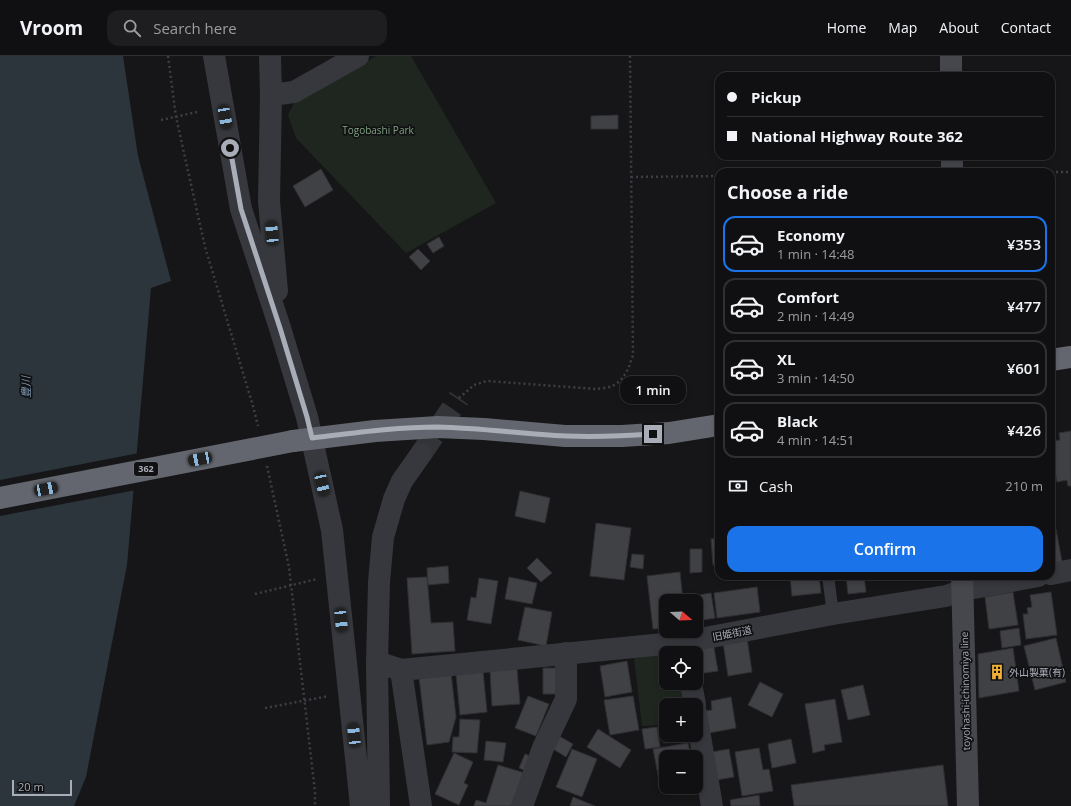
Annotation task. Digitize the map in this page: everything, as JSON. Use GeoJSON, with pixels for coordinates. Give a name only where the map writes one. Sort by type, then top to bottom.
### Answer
{"type":"FeatureCollection","features":[{"type":"Feature","properties":{"kind":"highway"},"geometry":{"type":"LineString","coordinates":[[1055,359],[1071,357]]}},
{"type":"Feature","properties":{"kind":"highway","name":"362"},"geometry":{"type":"LineString","coordinates":[[0,498],[302,440],[375,431],[438,427],[484,429],[565,436],[622,436],[669,433],[715,426]]}},
{"type":"Feature","properties":{"kind":"main road"},"geometry":{"type":"LineString","coordinates":[[951,56],[951,72]]}},
{"type":"Feature","properties":{"kind":"main road","name":"toyohashi-ichinomiya line"},"geometry":{"type":"LineString","coordinates":[[962,583],[968,806]]}},
{"type":"Feature","properties":{"kind":"street"},"geometry":{"type":"LineString","coordinates":[[214,56],[241,209],[307,417],[302,440],[332,530],[362,806]]}},
{"type":"Feature","properties":{"kind":"street"},"geometry":{"type":"LineString","coordinates":[[270,56],[271,95],[269,201],[280,328]]}},
{"type":"Feature","properties":{"kind":"street"},"geometry":{"type":"LineString","coordinates":[[271,95],[294,92],[358,56]]}},
{"type":"Feature","properties":{"kind":"street"},"geometry":{"type":"LineString","coordinates":[[379,806],[377,662],[379,582],[383,537],[394,499],[402,481],[421,454]]}},
{"type":"Feature","properties":{"kind":"street"},"geometry":{"type":"LineString","coordinates":[[1055,573],[1071,570]]}},
{"type":"Feature","properties":{"kind":"street","name":"旧姫街道"},"geometry":{"type":"LineString","coordinates":[[689,646],[832,614],[946,596],[962,583],[995,580]]}},
{"type":"Feature","properties":{"kind":"street","name":"旧姫街道"},"geometry":{"type":"LineString","coordinates":[[377,662],[401,670],[566,653],[659,648]]}},
{"type":"Feature","properties":{"kind":"street"},"geometry":{"type":"LineString","coordinates":[[522,806],[543,748],[566,699],[566,653]]}},
{"type":"Feature","properties":{"kind":"street"},"geometry":{"type":"LineString","coordinates":[[401,670],[421,806]]}},
{"type":"Feature","properties":{"kind":"street"},"geometry":{"type":"LineString","coordinates":[[701,742],[712,806]]}},
{"type":"Feature","properties":{"kind":"lane"},"geometry":{"type":"LineString","coordinates":[[828,580],[832,614]]}},
{"type":"Feature","properties":{"kind":"path"},"geometry":{"type":"LineString","coordinates":[[459,398],[474,385],[487,381],[596,388],[612,386],[622,379],[629,367],[632,355],[630,56]]}},
{"type":"Feature","properties":{"kind":"path"},"geometry":{"type":"LineString","coordinates":[[161,120],[197,112]]}},
{"type":"Feature","properties":{"kind":"path"},"geometry":{"type":"LineString","coordinates":[[1055,172],[1071,172]]}},
{"type":"Feature","properties":{"kind":"path"},"geometry":{"type":"LineString","coordinates":[[631,177],[715,176]]}},
{"type":"Feature","properties":{"kind":"path"},"geometry":{"type":"LineString","coordinates":[[255,594],[337,575]]}},
{"type":"Feature","properties":{"kind":"path"},"geometry":{"type":"LineString","coordinates":[[265,708],[349,692]]}},
{"type":"Feature","properties":{"kind":"green space","name":"Togobashi Park"},"geometry":{"type":"Polygon","coordinates":[[[376,56],[411,56],[496,203],[406,253],[296,138],[288,115],[295,101],[376,56]]]}},
{"type":"Feature","properties":{"kind":"green space"},"geometry":{"type":"Polygon","coordinates":[[[659,655],[659,690],[685,690],[687,698],[659,698],[659,725],[642,726],[634,658],[659,655]]]}},
{"type":"Feature","properties":{"kind":"green space"},"geometry":{"type":"Polygon","coordinates":[[[663,742],[675,742],[663,744],[663,742]]]}},
{"type":"Feature","properties":{"kind":"water","name":"豊川"},"geometry":{"type":"Polygon","coordinates":[[[0,56],[123,56],[138,156],[171,281],[151,288],[127,565],[86,777],[74,806],[0,806],[0,56]]]}},
{"type":"Feature","properties":{"kind":"pier"},"geometry":{"type":"Polygon","coordinates":[[[139,453],[136,490],[0,516],[0,480],[139,453]]]}},
{"type":"Feature","properties":{"kind":"building"},"geometry":{"type":"Polygon","coordinates":[[[618,115],[618,129],[591,129],[591,116],[618,115]]]}},
{"type":"Feature","properties":{"kind":"building"},"geometry":{"type":"Polygon","coordinates":[[[321,169],[333,190],[305,207],[293,186],[321,169]]]}},
{"type":"Feature","properties":{"kind":"building"},"geometry":{"type":"Polygon","coordinates":[[[439,237],[444,246],[433,253],[427,244],[439,237]]]}},
{"type":"Feature","properties":{"kind":"building"},"geometry":{"type":"Polygon","coordinates":[[[418,249],[430,261],[421,270],[409,257],[418,249]]]}},
{"type":"Feature","properties":{"kind":"building"},"geometry":{"type":"Polygon","coordinates":[[[1071,431],[1071,486],[1068,486],[1067,480],[1057,482],[1055,472],[1055,441],[1060,440],[1059,433],[1071,431]]]}},
{"type":"Feature","properties":{"kind":"building"},"geometry":{"type":"Polygon","coordinates":[[[520,491],[550,498],[545,523],[515,516],[520,491]]]}},
{"type":"Feature","properties":{"kind":"building"},"geometry":{"type":"Polygon","coordinates":[[[596,523],[631,528],[624,580],[590,576],[596,523]]]}},
{"type":"Feature","properties":{"kind":"building"},"geometry":{"type":"Polygon","coordinates":[[[1055,529],[1062,562],[1055,563],[1055,529]]]}},
{"type":"Feature","properties":{"kind":"building"},"geometry":{"type":"Polygon","coordinates":[[[715,538],[715,565],[713,565],[711,539],[715,538]]]}},
{"type":"Feature","properties":{"kind":"building"},"geometry":{"type":"Polygon","coordinates":[[[690,549],[702,549],[702,572],[690,573],[690,549]]]}},
{"type":"Feature","properties":{"kind":"building"},"geometry":{"type":"Polygon","coordinates":[[[632,554],[644,555],[643,569],[630,567],[632,554]]]}},
{"type":"Feature","properties":{"kind":"building"},"geometry":{"type":"Polygon","coordinates":[[[537,558],[552,573],[541,582],[527,568],[537,558]]]}},
{"type":"Feature","properties":{"kind":"building"},"geometry":{"type":"Polygon","coordinates":[[[448,566],[449,583],[428,585],[427,568],[448,566]]]}},
{"type":"Feature","properties":{"kind":"building"},"geometry":{"type":"Polygon","coordinates":[[[680,572],[682,594],[659,594],[659,629],[653,629],[647,576],[680,572]]]}},
{"type":"Feature","properties":{"kind":"building"},"geometry":{"type":"Polygon","coordinates":[[[427,577],[431,623],[453,622],[455,651],[412,654],[407,578],[427,577]]]}},
{"type":"Feature","properties":{"kind":"building"},"geometry":{"type":"Polygon","coordinates":[[[509,577],[537,583],[532,604],[505,599],[509,577]]]}},
{"type":"Feature","properties":{"kind":"building"},"geometry":{"type":"Polygon","coordinates":[[[479,578],[498,581],[491,624],[467,620],[471,597],[476,598],[479,578]]]}},
{"type":"Feature","properties":{"kind":"building"},"geometry":{"type":"Polygon","coordinates":[[[790,580],[819,580],[821,593],[792,596],[790,580]]]}},
{"type":"Feature","properties":{"kind":"building"},"geometry":{"type":"Polygon","coordinates":[[[846,580],[864,580],[866,592],[848,594],[846,580]]]}},
{"type":"Feature","properties":{"kind":"building"},"geometry":{"type":"Polygon","coordinates":[[[757,587],[760,612],[717,618],[714,593],[757,587]]]}},
{"type":"Feature","properties":{"kind":"building"},"geometry":{"type":"Polygon","coordinates":[[[1013,592],[1018,625],[989,629],[985,597],[1013,592]]]}},
{"type":"Feature","properties":{"kind":"building"},"geometry":{"type":"Polygon","coordinates":[[[1051,592],[1057,635],[1026,639],[1023,614],[1028,614],[1027,608],[1032,607],[1030,595],[1051,592]]]}},
{"type":"Feature","properties":{"kind":"building"},"geometry":{"type":"Polygon","coordinates":[[[711,593],[715,618],[703,620],[703,594],[711,593]]]}},
{"type":"Feature","properties":{"kind":"building"},"geometry":{"type":"Polygon","coordinates":[[[525,607],[552,612],[546,646],[518,640],[525,607]]]}},
{"type":"Feature","properties":{"kind":"building"},"geometry":{"type":"Polygon","coordinates":[[[1019,628],[1021,645],[1002,648],[1000,631],[1019,628]]]}},
{"type":"Feature","properties":{"kind":"building"},"geometry":{"type":"Polygon","coordinates":[[[747,638],[752,672],[728,676],[723,642],[747,638]]]}},
{"type":"Feature","properties":{"kind":"building"},"geometry":{"type":"Polygon","coordinates":[[[1056,638],[1066,682],[1035,690],[1024,646],[1056,638]]]}},
{"type":"Feature","properties":{"kind":"building"},"geometry":{"type":"Polygon","coordinates":[[[713,642],[718,671],[703,673],[703,646],[694,645],[713,642]]]}},
{"type":"Feature","properties":{"kind":"building","name":"外山製菓(有)"},"geometry":{"type":"Polygon","coordinates":[[[1013,648],[1019,691],[979,698],[978,654],[1013,648]]]}},
{"type":"Feature","properties":{"kind":"building"},"geometry":{"type":"Polygon","coordinates":[[[627,661],[632,692],[605,697],[600,666],[627,661]]]}},
{"type":"Feature","properties":{"kind":"building"},"geometry":{"type":"Polygon","coordinates":[[[543,668],[561,668],[561,694],[543,694],[543,668]]]}},
{"type":"Feature","properties":{"kind":"building"},"geometry":{"type":"Polygon","coordinates":[[[517,669],[520,704],[492,706],[490,671],[517,669]]]}},
{"type":"Feature","properties":{"kind":"building"},"geometry":{"type":"Polygon","coordinates":[[[483,671],[487,712],[460,715],[456,674],[483,671]]]}},
{"type":"Feature","properties":{"kind":"building"},"geometry":{"type":"Polygon","coordinates":[[[451,673],[456,717],[449,742],[427,745],[419,677],[451,673]]]}},
{"type":"Feature","properties":{"kind":"building"},"geometry":{"type":"Polygon","coordinates":[[[760,682],[783,694],[772,717],[748,705],[760,682]]]}},
{"type":"Feature","properties":{"kind":"building"},"geometry":{"type":"Polygon","coordinates":[[[863,685],[870,715],[848,720],[841,690],[863,685]]]}},
{"type":"Feature","properties":{"kind":"building"},"geometry":{"type":"Polygon","coordinates":[[[528,696],[549,704],[536,736],[515,728],[528,696]]]}},
{"type":"Feature","properties":{"kind":"building"},"geometry":{"type":"Polygon","coordinates":[[[633,696],[639,730],[610,735],[604,700],[633,696]]]}},
{"type":"Feature","properties":{"kind":"building"},"geometry":{"type":"Polygon","coordinates":[[[731,697],[736,728],[709,733],[705,711],[712,710],[711,701],[731,697]]]}},
{"type":"Feature","properties":{"kind":"building"},"geometry":{"type":"Polygon","coordinates":[[[835,699],[842,742],[824,745],[825,750],[813,753],[805,704],[835,699]]]}},
{"type":"Feature","properties":{"kind":"building"},"geometry":{"type":"Polygon","coordinates":[[[460,719],[480,720],[477,753],[452,752],[453,737],[459,737],[460,719]]]}},
{"type":"Feature","properties":{"kind":"building"},"geometry":{"type":"Polygon","coordinates":[[[657,727],[660,747],[645,749],[642,729],[657,727]]]}},
{"type":"Feature","properties":{"kind":"building"},"geometry":{"type":"Polygon","coordinates":[[[598,729],[631,750],[620,768],[587,747],[598,729]]]}},
{"type":"Feature","properties":{"kind":"building"},"geometry":{"type":"Polygon","coordinates":[[[557,735],[573,744],[566,757],[550,747],[557,735]]]}},
{"type":"Feature","properties":{"kind":"building"},"geometry":{"type":"Polygon","coordinates":[[[791,739],[796,763],[772,768],[768,744],[791,739]]]}},
{"type":"Feature","properties":{"kind":"building"},"geometry":{"type":"Polygon","coordinates":[[[486,741],[506,743],[503,762],[484,760],[486,741]]]}},
{"type":"Feature","properties":{"kind":"building"},"geometry":{"type":"Polygon","coordinates":[[[688,743],[690,750],[659,750],[659,780],[653,749],[688,743]]]}},
{"type":"Feature","properties":{"kind":"building"},"geometry":{"type":"Polygon","coordinates":[[[759,748],[763,770],[769,769],[773,791],[742,796],[735,752],[759,748]]]}},
{"type":"Feature","properties":{"kind":"building"},"geometry":{"type":"Polygon","coordinates":[[[572,749],[597,759],[582,797],[556,787],[572,749]]]}},
{"type":"Feature","properties":{"kind":"building"},"geometry":{"type":"Polygon","coordinates":[[[729,749],[734,777],[717,780],[712,752],[729,749]]]}},
{"type":"Feature","properties":{"kind":"building"},"geometry":{"type":"Polygon","coordinates":[[[454,753],[473,762],[464,783],[468,785],[459,805],[435,794],[454,753]]]}},
{"type":"Feature","properties":{"kind":"building"},"geometry":{"type":"Polygon","coordinates":[[[525,754],[533,757],[528,772],[519,768],[525,754]]]}},
{"type":"Feature","properties":{"kind":"building"},"geometry":{"type":"Polygon","coordinates":[[[498,765],[525,773],[515,806],[474,806],[476,800],[486,803],[498,765]]]}},
{"type":"Feature","properties":{"kind":"building"},"geometry":{"type":"Polygon","coordinates":[[[943,765],[948,806],[794,806],[791,785],[943,765]]]}},
{"type":"Feature","properties":{"kind":"building"},"geometry":{"type":"Polygon","coordinates":[[[759,795],[760,806],[731,806],[730,800],[759,795]]]}},
{"type":"Feature","properties":{"kind":"building"},"geometry":{"type":"Polygon","coordinates":[[[573,797],[595,806],[570,806],[573,797]]]}},
{"type":"Feature","properties":{"kind":"tunnel"},"geometry":{"type":"LineString","coordinates":[[421,454],[459,398]]}},
{"type":"Feature","properties":{"kind":"place","name":"外山製菓(有)"},"geometry":{"type":"Point","coordinates":[997,672]}},
{"type":"Feature","properties":{"kind":"route"},"geometry":{"type":"LineString","coordinates":[[230,148],[241,209],[280,328],[312,438],[375,431],[438,427],[484,429],[565,436],[622,436],[653,434]]}}]}
